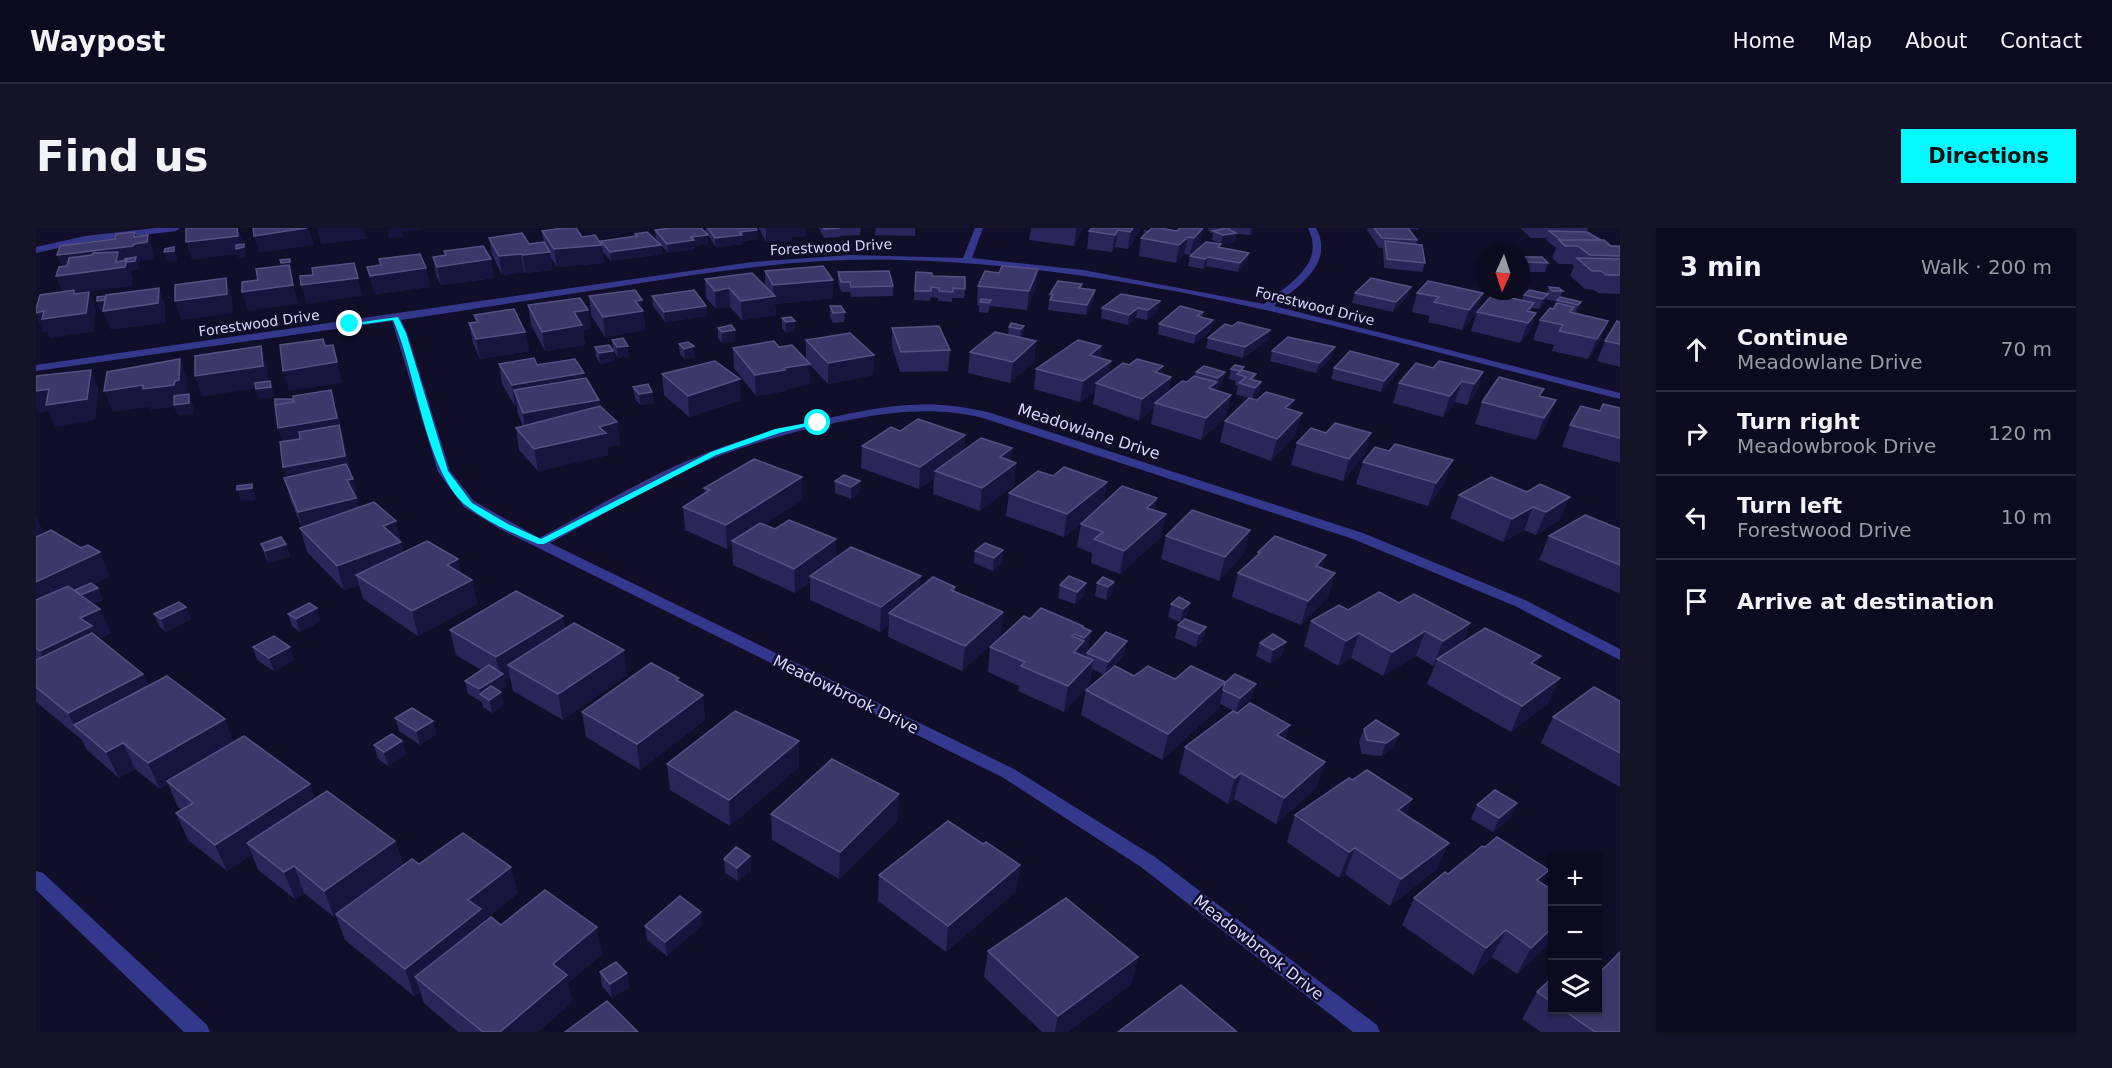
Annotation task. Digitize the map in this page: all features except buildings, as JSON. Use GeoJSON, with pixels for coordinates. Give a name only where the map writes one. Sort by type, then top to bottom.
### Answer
{"type":"FeatureCollection","features":[{"type":"Feature","properties":{"kind":"street"},"geometry":{"type":"LineString","coordinates":[[36,250],[85,239],[176,228]]}},
{"type":"Feature","properties":{"kind":"street"},"geometry":{"type":"LineString","coordinates":[[967,260],[979,228]]}},
{"type":"Feature","properties":{"kind":"street"},"geometry":{"type":"LineString","coordinates":[[1266,307],[1314,265],[1320,250],[1318,236],[1312,228]]}},
{"type":"Feature","properties":{"kind":"street","name":"Forestwood Drive"},"geometry":{"type":"LineString","coordinates":[[36,368],[395,318],[722,268],[820,258],[967,260],[1039,265],[1151,283],[1266,307],[1620,396]]}},
{"type":"Feature","properties":{"kind":"street","name":"Meadowbrook Drive"},"geometry":{"type":"LineString","coordinates":[[395,318],[402,333],[444,472],[469,504],[505,526],[1008,773],[1148,862],[1369,1032]]}},
{"type":"Feature","properties":{"kind":"street","name":"Meadowlane Drive"},"geometry":{"type":"LineString","coordinates":[[541,543],[714,454],[778,431],[898,407],[933,405],[963,408],[1358,536],[1521,603],[1620,655]]}},
{"type":"Feature","properties":{"kind":"street"},"geometry":{"type":"LineString","coordinates":[[36,878],[199,1032]]}},
{"type":"Feature","properties":{"kind":"route"},"geometry":{"type":"LineString","coordinates":[[350,324],[395,318],[402,333],[444,472],[469,504],[505,526],[541,543],[659,480],[714,454],[778,431],[818,423]]}}]}
